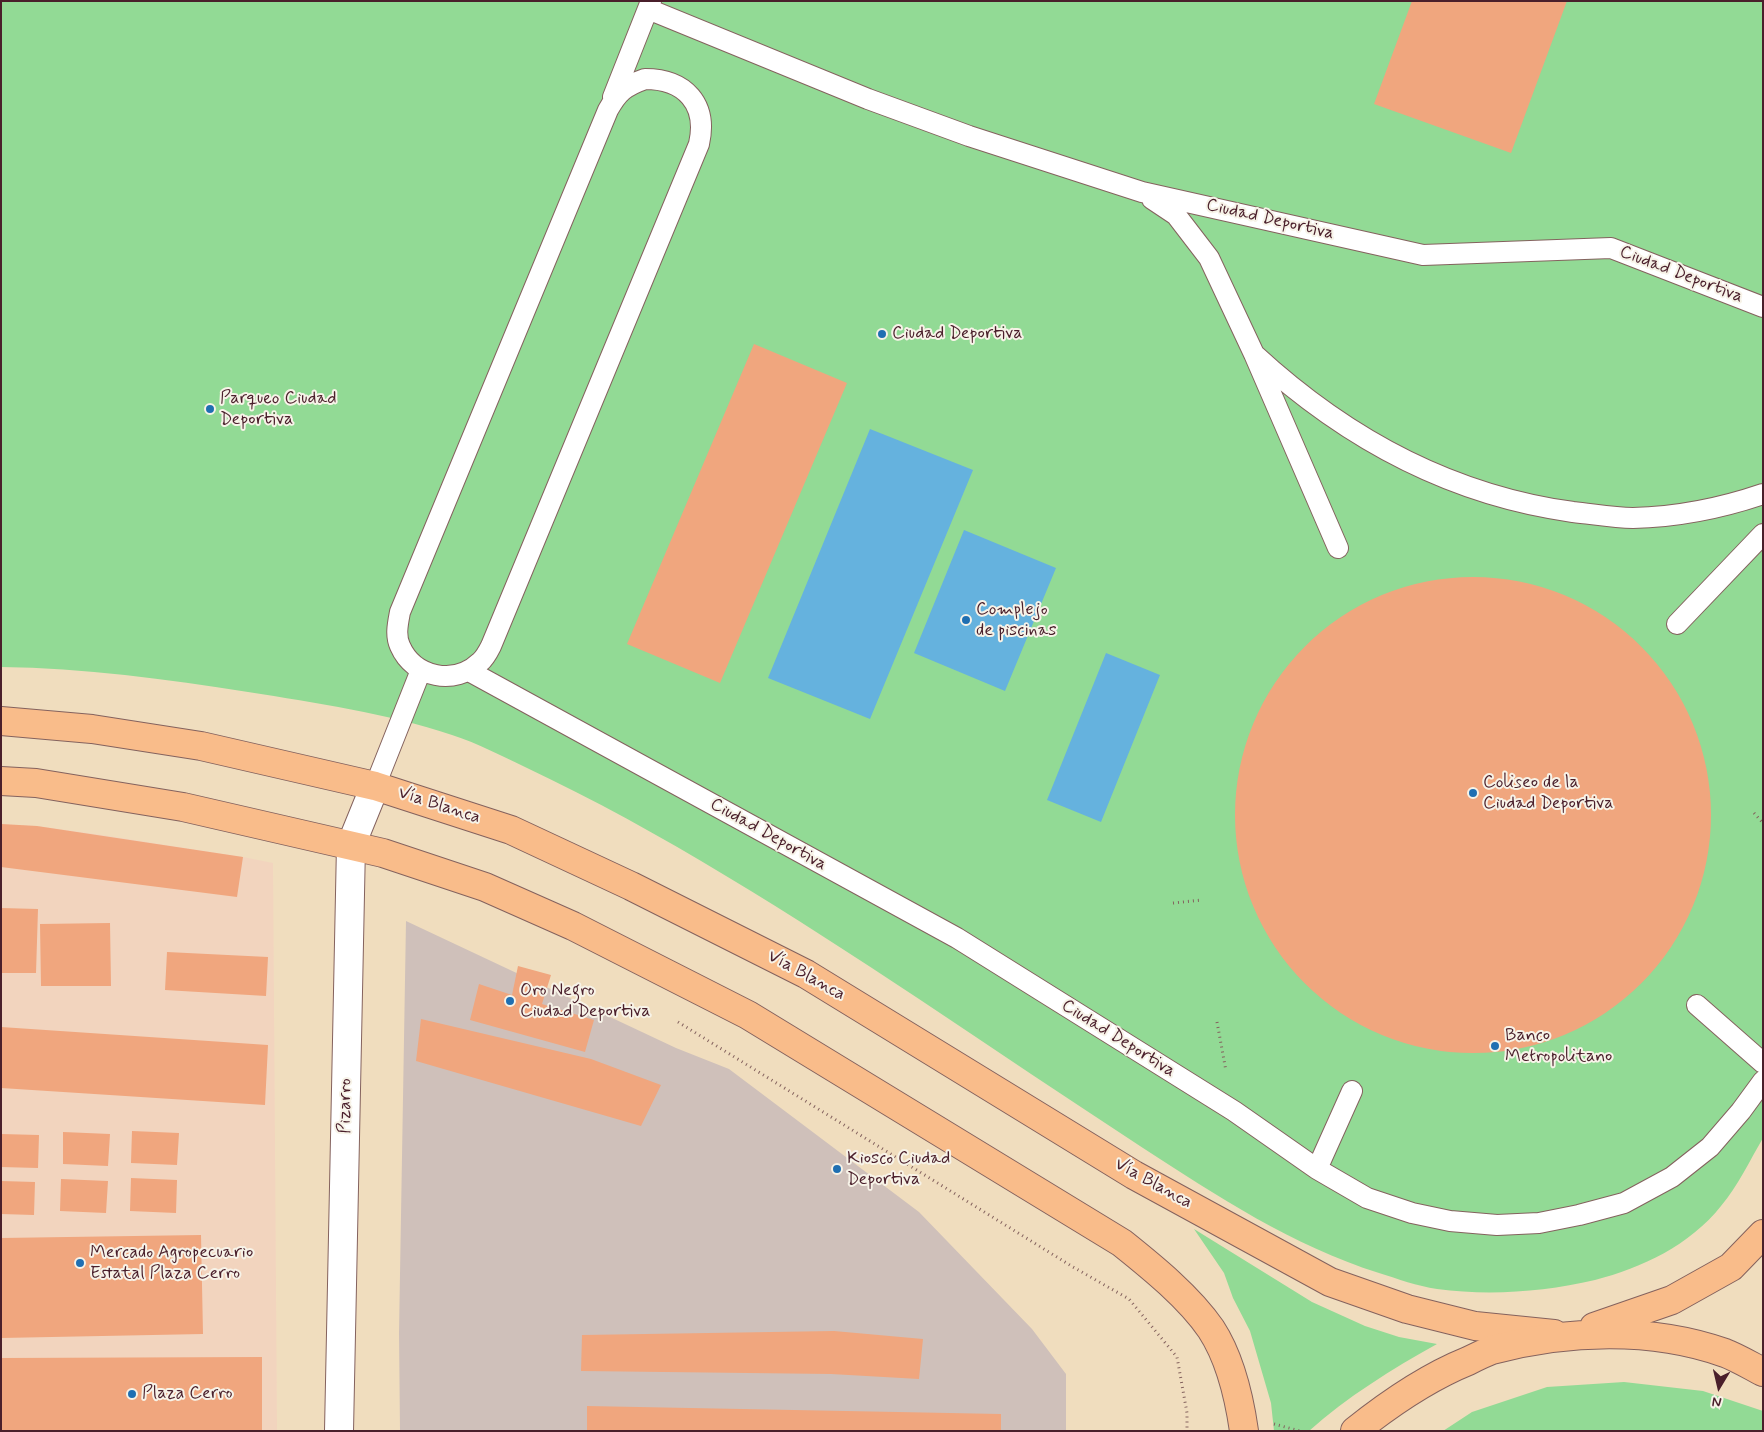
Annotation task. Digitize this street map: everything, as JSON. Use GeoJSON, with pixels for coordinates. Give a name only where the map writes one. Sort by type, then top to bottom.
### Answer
{"type":"FeatureCollection","features":[{"type":"Feature","properties":{"kind":"main road","name":"Vía Blanca"},"geometry":{"type":"LineString","coordinates":[[1,721],[92,729],[201,746],[375,786],[511,830],[631,886],[806,974],[1134,1175],[1330,1282],[1407,1309],[1475,1326],[1568,1336]]}},
{"type":"Feature","properties":{"kind":"main road"},"geometry":{"type":"LineString","coordinates":[[1,781],[36,784],[183,807],[392,856],[485,887],[573,926],[748,1015],[1122,1243],[1161,1274],[1210,1329],[1224,1356],[1255,1429]]}},
{"type":"Feature","properties":{"kind":"main road"},"geometry":{"type":"LineString","coordinates":[[1355,1431],[1406,1393],[1443,1371],[1491,1350],[1568,1336],[1672,1300],[1731,1267],[1763,1234]]}},
{"type":"Feature","properties":{"kind":"main road"},"geometry":{"type":"LineString","coordinates":[[1568,1336],[1630,1335],[1682,1341],[1726,1354],[1763,1372]]}},
{"type":"Feature","properties":{"kind":"street","name":"Pizarro"},"geometry":{"type":"LineString","coordinates":[[339,1431],[351,845],[375,786]]}},
{"type":"Feature","properties":{"kind":"lane"},"geometry":{"type":"LineString","coordinates":[[608,110],[616,96],[629,85],[645,79],[659,79],[673,83],[686,91],[695,102],[702,130],[699,144],[491,646],[482,661],[469,671],[453,676],[436,676],[421,670],[408,659],[400,645],[397,628],[400,612],[608,110],[649,5]]}},
{"type":"Feature","properties":{"kind":"lane","name":"Ciudad Deportiva"},"geometry":{"type":"LineString","coordinates":[[649,5],[868,99],[969,136],[1142,192],[1423,256],[1611,248],[1763,307]]}},
{"type":"Feature","properties":{"kind":"lane"},"geometry":{"type":"LineString","coordinates":[[1142,192],[1176,215],[1208,258],[1254,354],[1338,548]]}},
{"type":"Feature","properties":{"kind":"lane"},"geometry":{"type":"LineString","coordinates":[[1254,354],[1285,383],[1336,421],[1431,474],[1480,492],[1540,507],[1633,518],[1712,509],[1763,494]]}},
{"type":"Feature","properties":{"kind":"lane"},"geometry":{"type":"LineString","coordinates":[[1677,624],[1763,534]]}},
{"type":"Feature","properties":{"kind":"lane"},"geometry":{"type":"LineString","coordinates":[[375,786],[421,670]]}},
{"type":"Feature","properties":{"kind":"lane","name":"Ciudad Deportiva"},"geometry":{"type":"LineString","coordinates":[[469,671],[957,938],[1234,1111],[1317,1169],[1367,1198],[1412,1213],[1450,1221],[1497,1225],[1539,1223],[1624,1203],[1672,1177],[1710,1147],[1741,1111],[1763,1081]]}},
{"type":"Feature","properties":{"kind":"lane"},"geometry":{"type":"LineString","coordinates":[[1697,1004],[1763,1062]]}},
{"type":"Feature","properties":{"kind":"lane"},"geometry":{"type":"LineString","coordinates":[[1317,1169],[1352,1092]]}},
{"type":"Feature","properties":{"kind":"path"},"geometry":{"type":"LineString","coordinates":[[1754,813],[1763,823]]}},
{"type":"Feature","properties":{"kind":"path"},"geometry":{"type":"LineString","coordinates":[[1173,903],[1202,900]]}},
{"type":"Feature","properties":{"kind":"path"},"geometry":{"type":"LineString","coordinates":[[678,1022],[1073,1267],[1129,1299],[1177,1357],[1187,1413],[1187,1431]]}},
{"type":"Feature","properties":{"kind":"path"},"geometry":{"type":"LineString","coordinates":[[1217,1022],[1234,1111]]}},
{"type":"Feature","properties":{"kind":"path"},"geometry":{"type":"LineString","coordinates":[[1255,1429],[1273,1423],[1300,1431]]}},
{"type":"Feature","properties":{"kind":"shaded area"},"geometry":{"type":"Polygon","coordinates":[[[1,824],[37,826],[102,835],[273,863],[277,1431],[1,1431],[1,824]]]}},
{"type":"Feature","properties":{"kind":"shaded area"},"geometry":{"type":"Polygon","coordinates":[[[406,921],[676,1048],[729,1069],[919,1212],[1032,1329],[1066,1374],[1066,1431],[400,1431],[399,1333],[406,921]]]}},
{"type":"Feature","properties":{"kind":"green space","name":"Ciudad Deportiva"},"geometry":{"type":"Polygon","coordinates":[[[1,1],[1763,1],[1763,1138],[1733,1190],[1709,1220],[1680,1243],[1647,1262],[1613,1275],[1576,1284],[1516,1292],[1457,1291],[1437,1289],[1408,1282],[1347,1262],[1316,1249],[1228,1202],[871,968],[726,876],[576,792],[480,746],[427,727],[351,709],[300,700],[125,675],[1,667],[1,1]]]}},
{"type":"Feature","properties":{"kind":"green space"},"geometry":{"type":"Polygon","coordinates":[[[1194,1229],[1312,1302],[1365,1326],[1399,1337],[1437,1344],[1370,1384],[1309,1431],[1274,1431],[1271,1403],[1250,1331],[1233,1298],[1224,1273],[1194,1229]]]}},
{"type":"Feature","properties":{"kind":"green space"},"geometry":{"type":"Polygon","coordinates":[[[1624,1382],[1703,1391],[1763,1411],[1763,1431],[1443,1431],[1472,1412],[1547,1387],[1624,1382]]]}},
{"type":"Feature","properties":{"kind":"water"},"geometry":{"type":"Polygon","coordinates":[[[870,429],[973,470],[870,719],[768,678],[870,429]]]}},
{"type":"Feature","properties":{"kind":"water"},"geometry":{"type":"Polygon","coordinates":[[[964,530],[1056,568],[1005,691],[914,653],[964,530]]]}},
{"type":"Feature","properties":{"kind":"water"},"geometry":{"type":"Polygon","coordinates":[[[1106,653],[1160,675],[1101,822],[1047,800],[1106,653]]]}},
{"type":"Feature","properties":{"kind":"building"},"geometry":{"type":"Polygon","coordinates":[[[1412,1],[1567,1],[1511,153],[1374,104],[1412,1]]]}},
{"type":"Feature","properties":{"kind":"building"},"geometry":{"type":"Polygon","coordinates":[[[754,344],[847,383],[720,683],[627,644],[754,344]]]}},
{"type":"Feature","properties":{"kind":"building","name":"Coliseo de la Ciudad Deportiva"},"geometry":{"type":"Polygon","coordinates":[[[1473,577],[1519,582],[1564,595],[1605,617],[1641,647],[1671,683],[1693,724],[1706,769],[1711,815],[1706,861],[1693,906],[1671,947],[1641,983],[1605,1013],[1564,1035],[1519,1048],[1473,1053],[1427,1048],[1382,1035],[1341,1013],[1305,983],[1275,947],[1253,906],[1240,861],[1235,815],[1240,769],[1253,724],[1275,683],[1305,647],[1341,617],[1382,595],[1427,582],[1473,577]]]}},
{"type":"Feature","properties":{"kind":"building"},"geometry":{"type":"Polygon","coordinates":[[[1,824],[37,826],[243,857],[237,897],[1,867],[1,824]]]}},
{"type":"Feature","properties":{"kind":"building"},"geometry":{"type":"Polygon","coordinates":[[[1,908],[38,909],[36,973],[1,973],[1,908]]]}},
{"type":"Feature","properties":{"kind":"building"},"geometry":{"type":"Polygon","coordinates":[[[110,923],[111,986],[41,986],[40,924],[110,923]]]}},
{"type":"Feature","properties":{"kind":"building"},"geometry":{"type":"Polygon","coordinates":[[[167,952],[268,957],[266,996],[165,990],[167,952]]]}},
{"type":"Feature","properties":{"kind":"building"},"geometry":{"type":"Polygon","coordinates":[[[518,966],[551,975],[542,1004],[594,1020],[585,1052],[470,1020],[479,984],[512,995],[518,966]]]}},
{"type":"Feature","properties":{"kind":"building"},"geometry":{"type":"Polygon","coordinates":[[[421,1019],[591,1059],[661,1085],[641,1126],[416,1061],[421,1019]]]}},
{"type":"Feature","properties":{"kind":"building"},"geometry":{"type":"Polygon","coordinates":[[[1,1027],[268,1045],[265,1105],[1,1088],[1,1027]]]}},
{"type":"Feature","properties":{"kind":"building"},"geometry":{"type":"Polygon","coordinates":[[[132,1131],[179,1133],[177,1165],[131,1163],[132,1131]]]}},
{"type":"Feature","properties":{"kind":"building"},"geometry":{"type":"Polygon","coordinates":[[[63,1132],[110,1134],[108,1166],[63,1164],[63,1132]]]}},
{"type":"Feature","properties":{"kind":"building"},"geometry":{"type":"Polygon","coordinates":[[[1,1134],[39,1135],[38,1168],[1,1167],[1,1134]]]}},
{"type":"Feature","properties":{"kind":"building"},"geometry":{"type":"Polygon","coordinates":[[[131,1178],[177,1180],[176,1213],[130,1211],[131,1178]]]}},
{"type":"Feature","properties":{"kind":"building"},"geometry":{"type":"Polygon","coordinates":[[[61,1179],[108,1181],[106,1213],[60,1211],[61,1179]]]}},
{"type":"Feature","properties":{"kind":"building"},"geometry":{"type":"Polygon","coordinates":[[[1,1181],[35,1182],[34,1215],[1,1214],[1,1181]]]}},
{"type":"Feature","properties":{"kind":"building"},"geometry":{"type":"Polygon","coordinates":[[[201,1235],[203,1334],[1,1338],[1,1238],[201,1235]]]}},
{"type":"Feature","properties":{"kind":"building"},"geometry":{"type":"Polygon","coordinates":[[[834,1331],[923,1339],[919,1379],[831,1374],[581,1371],[582,1335],[834,1331]]]}},
{"type":"Feature","properties":{"kind":"building","name":"Plaza Cerro"},"geometry":{"type":"Polygon","coordinates":[[[262,1357],[262,1431],[1,1431],[1,1358],[262,1357]]]}},
{"type":"Feature","properties":{"kind":"building"},"geometry":{"type":"Polygon","coordinates":[[[587,1406],[1001,1414],[1001,1431],[587,1431],[587,1406]]]}},
{"type":"Feature","properties":{"kind":"place","name":"Ciudad Deportiva"},"geometry":{"type":"Point","coordinates":[882,334]}},
{"type":"Feature","properties":{"kind":"place","name":"Parqueo Ciudad Deportiva"},"geometry":{"type":"Point","coordinates":[210,409]}},
{"type":"Feature","properties":{"kind":"place","name":"Complejo de piscinas"},"geometry":{"type":"Point","coordinates":[966,620]}},
{"type":"Feature","properties":{"kind":"place","name":"Coliseo de la Ciudad Deportiva"},"geometry":{"type":"Point","coordinates":[1473,793]}},
{"type":"Feature","properties":{"kind":"place","name":"Oro Negro Ciudad Deportiva"},"geometry":{"type":"Point","coordinates":[510,1001]}},
{"type":"Feature","properties":{"kind":"place","name":"Banco Metropolitano"},"geometry":{"type":"Point","coordinates":[1495,1046]}},
{"type":"Feature","properties":{"kind":"place","name":"Kiosco Ciudad Deportiva"},"geometry":{"type":"Point","coordinates":[837,1169]}},
{"type":"Feature","properties":{"kind":"place","name":"Mercado Agropecuario Estatal Plaza Cerro"},"geometry":{"type":"Point","coordinates":[80,1263]}},
{"type":"Feature","properties":{"kind":"place","name":"Plaza Cerro"},"geometry":{"type":"Point","coordinates":[132,1394]}}]}
